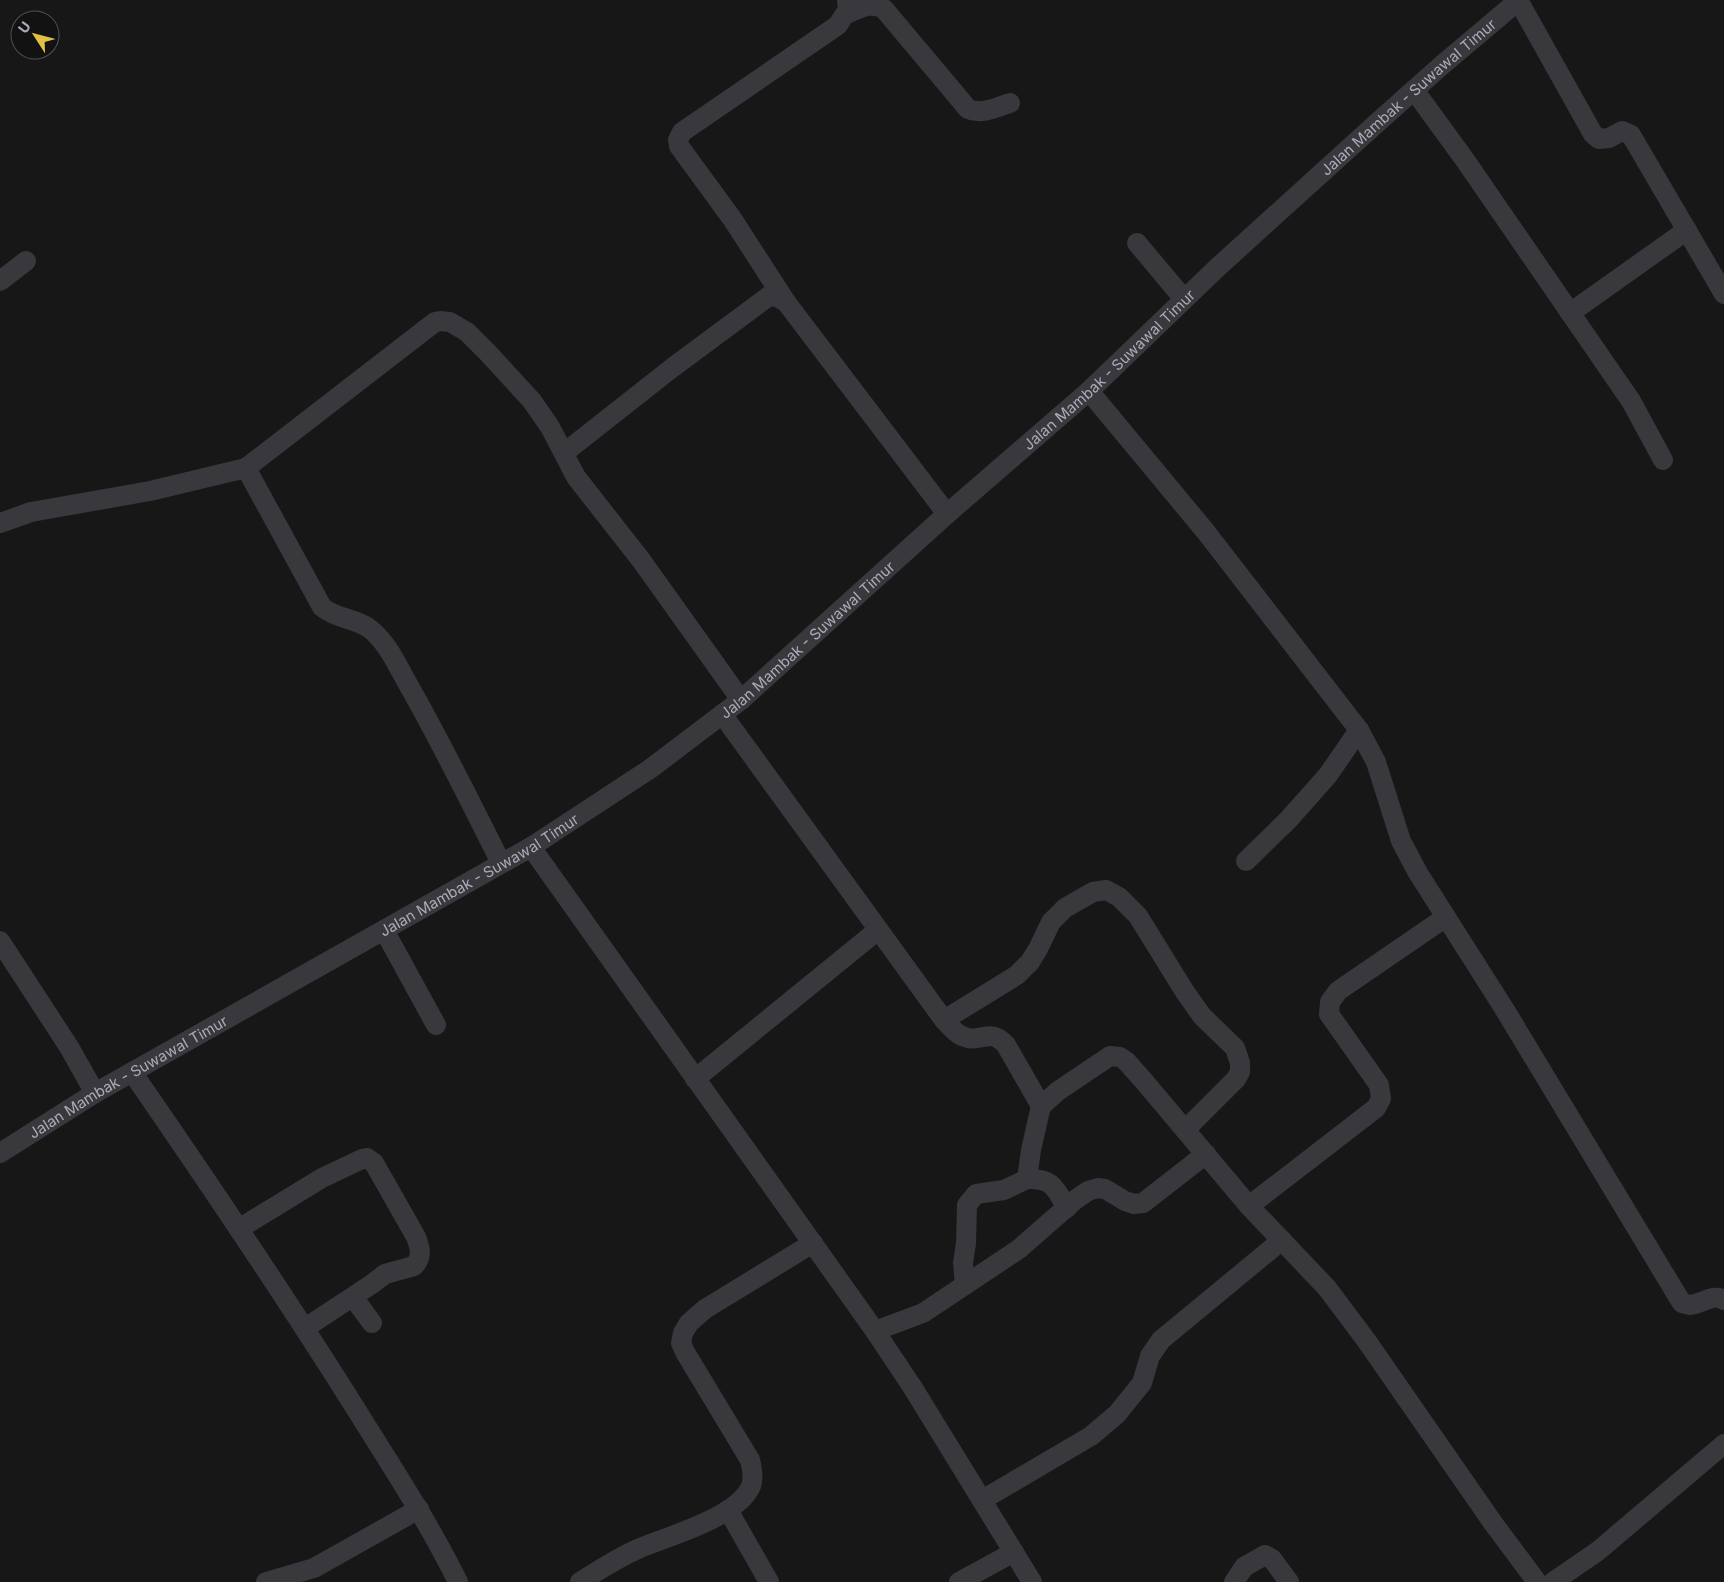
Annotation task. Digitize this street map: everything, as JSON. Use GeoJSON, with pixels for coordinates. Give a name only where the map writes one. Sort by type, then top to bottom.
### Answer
{"type":"FeatureCollection","features":[{"type":"Feature","properties":{"kind":"street","name":"Jalan Mambak - Suwawal Timur"},"geometry":{"type":"LineString","coordinates":[[0,1153],[95,1093],[531,847],[650,769],[741,700],[947,514],[1089,391],[1218,267],[1414,90],[1519,0]]}},
{"type":"Feature","properties":{"kind":"street"},"geometry":{"type":"LineString","coordinates":[[1519,0],[1593,134],[1599,139],[1608,138],[1622,131],[1631,135],[1724,294]]}},
{"type":"Feature","properties":{"kind":"street"},"geometry":{"type":"LineString","coordinates":[[947,514],[786,302],[733,220],[679,146],[678,140],[682,132],[838,25],[846,7],[876,5],[884,9],[968,109],[986,111],[1010,103]]}},
{"type":"Feature","properties":{"kind":"street"},"geometry":{"type":"LineString","coordinates":[[1414,90],[1631,401],[1663,460]]}},
{"type":"Feature","properties":{"kind":"street"},"geometry":{"type":"LineString","coordinates":[[1570,313],[1687,230]]}},
{"type":"Feature","properties":{"kind":"street"},"geometry":{"type":"LineString","coordinates":[[1137,243],[1184,299]]}},
{"type":"Feature","properties":{"kind":"street"},"geometry":{"type":"LineString","coordinates":[[0,281],[26,261]]}},
{"type":"Feature","properties":{"kind":"street"},"geometry":{"type":"LineString","coordinates":[[564,453],[672,368],[769,296],[777,297],[786,302]]}},
{"type":"Feature","properties":{"kind":"street"},"geometry":{"type":"LineString","coordinates":[[0,523],[31,512],[150,491],[246,468],[435,322],[455,324],[467,332],[488,353],[532,401],[550,427],[576,477],[641,560],[741,700]]}},
{"type":"Feature","properties":{"kind":"street"},"geometry":{"type":"LineString","coordinates":[[1089,391],[1211,538],[1359,730],[1376,762],[1401,841],[1418,873],[1510,1019],[1682,1303],[1690,1306],[1716,1296],[1724,1300]]}},
{"type":"Feature","properties":{"kind":"street"},"geometry":{"type":"LineString","coordinates":[[246,468],[322,607],[329,612],[351,619],[370,629],[386,648],[443,745],[501,863]]}},
{"type":"Feature","properties":{"kind":"street"},"geometry":{"type":"LineString","coordinates":[[722,714],[944,1020],[961,1036],[978,1038],[992,1035],[1006,1044],[1041,1106]]}},
{"type":"Feature","properties":{"kind":"street"},"geometry":{"type":"LineString","coordinates":[[1246,861],[1289,819],[1328,775],[1359,730]]}},
{"type":"Feature","properties":{"kind":"street"},"geometry":{"type":"LineString","coordinates":[[531,847],[875,1331],[913,1388],[1032,1582]]}},
{"type":"Feature","properties":{"kind":"street"},"geometry":{"type":"LineString","coordinates":[[944,1020],[1017,975],[1030,962],[1051,922],[1066,908],[1093,892],[1106,890],[1111,892],[1119,896],[1138,916],[1202,1016],[1235,1048],[1239,1058],[1240,1072],[1236,1079],[1185,1130]]}},
{"type":"Feature","properties":{"kind":"street"},"geometry":{"type":"LineString","coordinates":[[1249,1206],[1376,1108],[1382,1099],[1379,1085],[1329,1014],[1330,1002],[1338,991],[1446,917]]}},
{"type":"Feature","properties":{"kind":"street"},"geometry":{"type":"LineString","coordinates":[[384,930],[436,1025]]}},
{"type":"Feature","properties":{"kind":"street"},"geometry":{"type":"LineString","coordinates":[[695,1079],[878,930]]}},
{"type":"Feature","properties":{"kind":"street"},"geometry":{"type":"LineString","coordinates":[[0,941],[64,1039],[95,1093]]}},
{"type":"Feature","properties":{"kind":"street"},"geometry":{"type":"LineString","coordinates":[[1026,1179],[1041,1106],[1058,1091],[1107,1057],[1120,1057],[1126,1060],[1249,1206],[1327,1288],[1366,1340],[1493,1523],[1537,1582]]}},
{"type":"Feature","properties":{"kind":"street"},"geometry":{"type":"LineString","coordinates":[[132,1072],[240,1228],[306,1328],[419,1509],[458,1582]]}},
{"type":"Feature","properties":{"kind":"street"},"geometry":{"type":"LineString","coordinates":[[875,1331],[923,1313],[966,1285],[1019,1249],[1088,1191],[1098,1188],[1105,1189],[1125,1201],[1134,1204],[1143,1203],[1206,1154]]}},
{"type":"Feature","properties":{"kind":"street"},"geometry":{"type":"LineString","coordinates":[[240,1228],[322,1178],[362,1158],[374,1163],[416,1237],[420,1246],[420,1257],[414,1266],[385,1274],[306,1328]]}},
{"type":"Feature","properties":{"kind":"street"},"geometry":{"type":"LineString","coordinates":[[966,1285],[963,1264],[966,1243],[967,1205],[976,1194],[1004,1190],[1026,1179],[1045,1181],[1052,1184],[1058,1191],[1067,1208]]}},
{"type":"Feature","properties":{"kind":"street"},"geometry":{"type":"LineString","coordinates":[[982,1500],[1091,1436],[1117,1414],[1142,1383],[1150,1356],[1161,1340],[1282,1240]]}},
{"type":"Feature","properties":{"kind":"street"},"geometry":{"type":"LineString","coordinates":[[580,1582],[638,1549],[699,1526],[728,1510],[744,1496],[752,1485],[750,1460],[685,1352],[681,1343],[683,1333],[689,1323],[705,1309],[813,1243]]}},
{"type":"Feature","properties":{"kind":"street"},"geometry":{"type":"LineString","coordinates":[[353,1296],[372,1323]]}},
{"type":"Feature","properties":{"kind":"street"},"geometry":{"type":"LineString","coordinates":[[1553,1582],[1598,1550],[1724,1444]]}},
{"type":"Feature","properties":{"kind":"street"},"geometry":{"type":"LineString","coordinates":[[266,1582],[314,1568],[419,1509]]}},
{"type":"Feature","properties":{"kind":"street"},"geometry":{"type":"LineString","coordinates":[[728,1510],[769,1582]]}},
{"type":"Feature","properties":{"kind":"street"},"geometry":{"type":"LineString","coordinates":[[959,1582],[1014,1552]]}},
{"type":"Feature","properties":{"kind":"street"},"geometry":{"type":"LineString","coordinates":[[1234,1582],[1244,1567],[1263,1555],[1272,1559],[1289,1582]]}}]}
